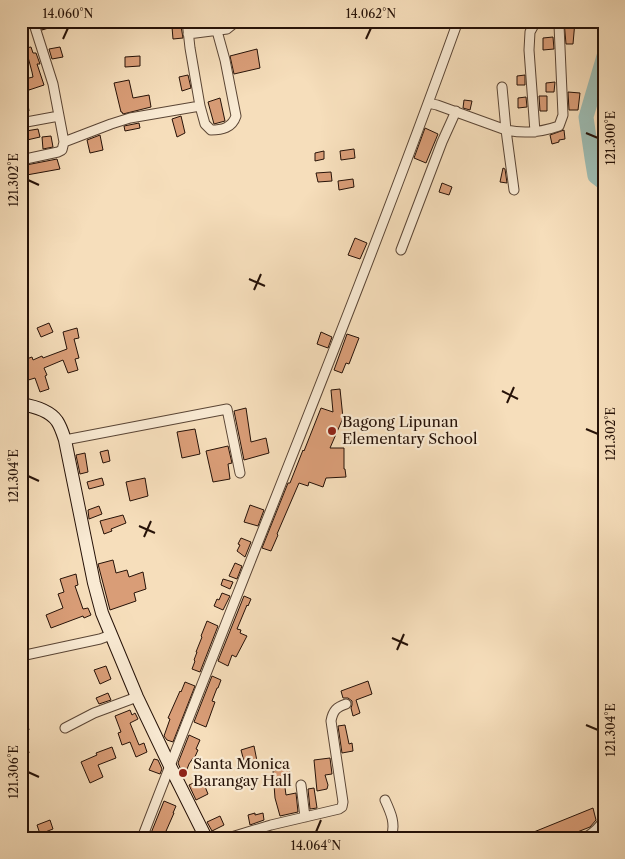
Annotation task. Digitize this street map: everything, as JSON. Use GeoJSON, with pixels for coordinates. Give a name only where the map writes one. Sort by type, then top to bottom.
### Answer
{"type":"FeatureCollection","features":[{"type":"Feature","properties":{"kind":"street"},"geometry":{"type":"LineString","coordinates":[[21,160],[58,152],[62,150],[64,142],[53,84],[33,21]]}},
{"type":"Feature","properties":{"kind":"street"},"geometry":{"type":"LineString","coordinates":[[187,21],[200,106],[205,124],[211,130],[220,130],[230,125],[234,122],[236,116],[217,31]]}},
{"type":"Feature","properties":{"kind":"street"},"geometry":{"type":"LineString","coordinates":[[188,34],[226,29],[232,25],[233,21]]}},
{"type":"Feature","properties":{"kind":"street"},"geometry":{"type":"LineString","coordinates":[[142,838],[250,564],[458,21]]}},
{"type":"Feature","properties":{"kind":"street"},"geometry":{"type":"LineString","coordinates":[[535,132],[529,50],[530,32],[536,21]]}},
{"type":"Feature","properties":{"kind":"street"},"geometry":{"type":"LineString","coordinates":[[428,103],[515,132],[550,130],[559,126],[563,115],[560,25],[558,21]]}},
{"type":"Feature","properties":{"kind":"street"},"geometry":{"type":"LineString","coordinates":[[502,87],[514,190]]}},
{"type":"Feature","properties":{"kind":"street"},"geometry":{"type":"LineString","coordinates":[[64,142],[130,118],[200,106]]}},
{"type":"Feature","properties":{"kind":"street"},"geometry":{"type":"LineString","coordinates":[[401,250],[442,142],[456,111]]}},
{"type":"Feature","properties":{"kind":"street"},"geometry":{"type":"LineString","coordinates":[[21,124],[59,116]]}},
{"type":"Feature","properties":{"kind":"street"},"geometry":{"type":"LineString","coordinates":[[21,404],[32,406],[53,416],[58,422],[66,440],[94,583],[102,613],[137,697],[206,838]]}},
{"type":"Feature","properties":{"kind":"street"},"geometry":{"type":"LineString","coordinates":[[66,440],[227,409],[240,473]]}},
{"type":"Feature","properties":{"kind":"street"},"geometry":{"type":"LineString","coordinates":[[21,656],[110,635]]}},
{"type":"Feature","properties":{"kind":"street"},"geometry":{"type":"LineString","coordinates":[[64,728],[94,713],[137,697]]}},
{"type":"Feature","properties":{"kind":"street"},"geometry":{"type":"LineString","coordinates":[[228,838],[271,825],[339,809],[342,806],[332,715],[334,710],[346,704]]}},
{"type":"Feature","properties":{"kind":"street"},"geometry":{"type":"LineString","coordinates":[[604,763],[604,782]]}},
{"type":"Feature","properties":{"kind":"street"},"geometry":{"type":"LineString","coordinates":[[300,785],[306,817]]}},
{"type":"Feature","properties":{"kind":"street"},"geometry":{"type":"LineString","coordinates":[[385,800],[393,820],[391,838]]}},
{"type":"Feature","properties":{"kind":"street"},"geometry":{"type":"LineString","coordinates":[[586,838],[598,829],[604,819]]}},
{"type":"Feature","properties":{"kind":"building"},"geometry":{"type":"Polygon","coordinates":[[[40,21],[64,21],[65,23],[42,30],[40,21]]]}},
{"type":"Feature","properties":{"kind":"building"},"geometry":{"type":"Polygon","coordinates":[[[564,21],[575,21],[573,44],[566,44],[564,21]]]}},
{"type":"Feature","properties":{"kind":"building"},"geometry":{"type":"Polygon","coordinates":[[[181,26],[183,38],[173,39],[172,27],[181,26]]]}},
{"type":"Feature","properties":{"kind":"building"},"geometry":{"type":"Polygon","coordinates":[[[553,37],[554,49],[543,50],[543,38],[553,37]]]}},
{"type":"Feature","properties":{"kind":"building"},"geometry":{"type":"Polygon","coordinates":[[[31,47],[33,53],[36,53],[40,64],[37,64],[44,85],[29,90],[25,79],[33,77],[28,57],[21,59],[21,49],[31,47]]]}},
{"type":"Feature","properties":{"kind":"building"},"geometry":{"type":"Polygon","coordinates":[[[60,47],[63,57],[52,59],[49,49],[60,47]]]}},
{"type":"Feature","properties":{"kind":"building"},"geometry":{"type":"Polygon","coordinates":[[[257,49],[260,68],[234,74],[230,56],[257,49]]]}},
{"type":"Feature","properties":{"kind":"building"},"geometry":{"type":"Polygon","coordinates":[[[140,56],[140,66],[125,67],[125,57],[140,56]]]}},
{"type":"Feature","properties":{"kind":"building"},"geometry":{"type":"Polygon","coordinates":[[[188,75],[191,88],[182,91],[179,77],[188,75]]]}},
{"type":"Feature","properties":{"kind":"building"},"geometry":{"type":"Polygon","coordinates":[[[525,75],[525,85],[517,85],[517,76],[525,75]]]}},
{"type":"Feature","properties":{"kind":"building"},"geometry":{"type":"Polygon","coordinates":[[[129,80],[133,98],[149,95],[151,107],[123,114],[121,112],[114,83],[129,80]]]}},
{"type":"Feature","properties":{"kind":"building"},"geometry":{"type":"Polygon","coordinates":[[[555,82],[554,92],[546,92],[546,83],[555,82]]]}},
{"type":"Feature","properties":{"kind":"building"},"geometry":{"type":"Polygon","coordinates":[[[25,86],[29,111],[21,112],[21,87],[25,86]]]}},
{"type":"Feature","properties":{"kind":"building"},"geometry":{"type":"Polygon","coordinates":[[[568,92],[580,93],[578,110],[569,110],[568,92]]]}},
{"type":"Feature","properties":{"kind":"building"},"geometry":{"type":"Polygon","coordinates":[[[539,96],[547,96],[547,111],[540,111],[539,96]]]}},
{"type":"Feature","properties":{"kind":"building"},"geometry":{"type":"Polygon","coordinates":[[[526,97],[527,107],[518,108],[518,98],[526,97]]]}},
{"type":"Feature","properties":{"kind":"building"},"geometry":{"type":"Polygon","coordinates":[[[220,98],[225,121],[214,124],[208,102],[220,98]]]}},
{"type":"Feature","properties":{"kind":"building"},"geometry":{"type":"Polygon","coordinates":[[[464,100],[472,101],[470,110],[463,108],[464,100]]]}},
{"type":"Feature","properties":{"kind":"building"},"geometry":{"type":"Polygon","coordinates":[[[181,116],[185,133],[177,137],[172,119],[181,116]]]}},
{"type":"Feature","properties":{"kind":"building"},"geometry":{"type":"Polygon","coordinates":[[[139,123],[140,128],[125,131],[124,126],[139,123]]]}},
{"type":"Feature","properties":{"kind":"building"},"geometry":{"type":"Polygon","coordinates":[[[425,128],[438,134],[426,163],[414,158],[425,128]]]}},
{"type":"Feature","properties":{"kind":"building"},"geometry":{"type":"Polygon","coordinates":[[[38,129],[40,137],[27,140],[26,131],[38,129]]]}},
{"type":"Feature","properties":{"kind":"building"},"geometry":{"type":"Polygon","coordinates":[[[564,130],[565,139],[552,144],[550,135],[564,130]]]}},
{"type":"Feature","properties":{"kind":"building"},"geometry":{"type":"Polygon","coordinates":[[[100,135],[103,150],[90,153],[87,140],[100,135]]]}},
{"type":"Feature","properties":{"kind":"building"},"geometry":{"type":"Polygon","coordinates":[[[51,136],[53,147],[43,149],[42,137],[51,136]]]}},
{"type":"Feature","properties":{"kind":"building"},"geometry":{"type":"Polygon","coordinates":[[[354,149],[355,158],[341,160],[340,151],[354,149]]]}},
{"type":"Feature","properties":{"kind":"building"},"geometry":{"type":"Polygon","coordinates":[[[324,151],[324,159],[315,161],[315,153],[324,151]]]}},
{"type":"Feature","properties":{"kind":"building"},"geometry":{"type":"Polygon","coordinates":[[[57,159],[60,169],[21,176],[21,166],[57,159]]]}},
{"type":"Feature","properties":{"kind":"building"},"geometry":{"type":"Polygon","coordinates":[[[503,168],[505,169],[507,183],[500,182],[503,168]]]}},
{"type":"Feature","properties":{"kind":"building"},"geometry":{"type":"Polygon","coordinates":[[[331,172],[332,181],[318,182],[316,173],[331,172]]]}},
{"type":"Feature","properties":{"kind":"building"},"geometry":{"type":"Polygon","coordinates":[[[353,179],[354,187],[339,190],[338,181],[353,179]]]}},
{"type":"Feature","properties":{"kind":"building"},"geometry":{"type":"Polygon","coordinates":[[[442,183],[452,187],[449,195],[439,192],[442,183]]]}},
{"type":"Feature","properties":{"kind":"building"},"geometry":{"type":"Polygon","coordinates":[[[355,238],[367,243],[360,259],[348,255],[355,238]]]}},
{"type":"Feature","properties":{"kind":"building"},"geometry":{"type":"Polygon","coordinates":[[[49,323],[53,332],[41,337],[37,328],[49,323]]]}},
{"type":"Feature","properties":{"kind":"building"},"geometry":{"type":"Polygon","coordinates":[[[77,328],[79,338],[74,339],[79,358],[75,359],[78,370],[68,373],[63,360],[44,368],[49,389],[40,392],[35,378],[25,381],[21,372],[21,361],[32,357],[33,360],[42,356],[43,358],[67,349],[63,332],[77,328]]]}},
{"type":"Feature","properties":{"kind":"building"},"geometry":{"type":"Polygon","coordinates":[[[321,332],[332,337],[328,348],[317,344],[321,332]]]}},
{"type":"Feature","properties":{"kind":"building"},"geometry":{"type":"Polygon","coordinates":[[[347,334],[359,338],[349,364],[346,363],[342,373],[334,370],[347,334]]]}},
{"type":"Feature","properties":{"kind":"building"},"geometry":{"type":"Polygon","coordinates":[[[340,389],[343,418],[330,448],[344,448],[346,477],[326,478],[323,487],[309,482],[308,486],[299,483],[271,551],[262,548],[321,408],[333,412],[331,390],[340,389]]]}},
{"type":"Feature","properties":{"kind":"building"},"geometry":{"type":"Polygon","coordinates":[[[246,408],[251,442],[266,438],[269,453],[244,460],[234,411],[246,408]]]}},
{"type":"Feature","properties":{"kind":"building"},"geometry":{"type":"Polygon","coordinates":[[[195,429],[200,454],[182,458],[177,432],[195,429]]]}},
{"type":"Feature","properties":{"kind":"building"},"geometry":{"type":"Polygon","coordinates":[[[228,446],[232,463],[228,464],[230,479],[213,482],[206,451],[228,446]]]}},
{"type":"Feature","properties":{"kind":"building"},"geometry":{"type":"Polygon","coordinates":[[[108,450],[110,461],[103,463],[100,452],[108,450]]]}},
{"type":"Feature","properties":{"kind":"building"},"geometry":{"type":"Polygon","coordinates":[[[85,453],[88,472],[80,474],[76,455],[85,453]]]}},
{"type":"Feature","properties":{"kind":"building"},"geometry":{"type":"Polygon","coordinates":[[[102,478],[104,485],[89,489],[87,482],[102,478]]]}},
{"type":"Feature","properties":{"kind":"building"},"geometry":{"type":"Polygon","coordinates":[[[145,478],[148,496],[130,501],[126,482],[145,478]]]}},
{"type":"Feature","properties":{"kind":"building"},"geometry":{"type":"Polygon","coordinates":[[[250,505],[264,510],[258,526],[244,522],[250,505]]]}},
{"type":"Feature","properties":{"kind":"building"},"geometry":{"type":"Polygon","coordinates":[[[99,506],[102,514],[89,519],[88,510],[99,506]]]}},
{"type":"Feature","properties":{"kind":"building"},"geometry":{"type":"Polygon","coordinates":[[[123,515],[126,523],[104,534],[100,521],[123,515]]]}},
{"type":"Feature","properties":{"kind":"building"},"geometry":{"type":"Polygon","coordinates":[[[241,538],[251,542],[245,557],[237,551],[241,538]]]}},
{"type":"Feature","properties":{"kind":"building"},"geometry":{"type":"Polygon","coordinates":[[[113,560],[116,573],[127,570],[129,577],[143,572],[146,589],[134,593],[136,601],[110,610],[98,564],[113,560]]]}},
{"type":"Feature","properties":{"kind":"building"},"geometry":{"type":"Polygon","coordinates":[[[235,563],[242,566],[237,579],[229,576],[235,563]]]}},
{"type":"Feature","properties":{"kind":"building"},"geometry":{"type":"Polygon","coordinates":[[[76,574],[78,585],[75,586],[83,609],[88,608],[91,615],[84,618],[83,616],[51,628],[46,615],[63,608],[58,594],[64,592],[60,579],[76,574]]]}},
{"type":"Feature","properties":{"kind":"building"},"geometry":{"type":"Polygon","coordinates":[[[223,579],[233,582],[230,589],[221,585],[223,579]]]}},
{"type":"Feature","properties":{"kind":"building"},"geometry":{"type":"Polygon","coordinates":[[[222,593],[230,596],[223,610],[214,606],[222,593]]]}},
{"type":"Feature","properties":{"kind":"building"},"geometry":{"type":"Polygon","coordinates":[[[244,596],[251,599],[237,629],[241,630],[240,633],[247,636],[236,657],[232,655],[228,666],[218,661],[244,596]]]}},
{"type":"Feature","properties":{"kind":"building"},"geometry":{"type":"Polygon","coordinates":[[[207,621],[218,626],[200,672],[192,669],[207,621]]]}},
{"type":"Feature","properties":{"kind":"building"},"geometry":{"type":"Polygon","coordinates":[[[106,666],[111,679],[100,684],[94,670],[106,666]]]}},
{"type":"Feature","properties":{"kind":"building"},"geometry":{"type":"Polygon","coordinates":[[[212,676],[221,680],[212,701],[215,702],[206,727],[194,722],[212,676]]]}},
{"type":"Feature","properties":{"kind":"building"},"geometry":{"type":"Polygon","coordinates":[[[368,681],[372,694],[356,700],[360,713],[353,716],[352,701],[348,698],[343,698],[341,691],[368,681]]]}},
{"type":"Feature","properties":{"kind":"building"},"geometry":{"type":"Polygon","coordinates":[[[185,682],[195,686],[173,742],[167,740],[164,736],[170,719],[168,718],[185,682]]]}},
{"type":"Feature","properties":{"kind":"building"},"geometry":{"type":"Polygon","coordinates":[[[108,693],[111,700],[99,704],[96,698],[108,693]]]}},
{"type":"Feature","properties":{"kind":"building"},"geometry":{"type":"Polygon","coordinates":[[[130,710],[132,715],[135,713],[138,719],[130,723],[139,745],[144,743],[147,752],[136,757],[130,742],[122,745],[118,733],[121,732],[115,716],[130,710]]]}},
{"type":"Feature","properties":{"kind":"building"},"geometry":{"type":"Polygon","coordinates":[[[27,722],[29,730],[21,732],[21,723],[27,722]]]}},
{"type":"Feature","properties":{"kind":"building"},"geometry":{"type":"Polygon","coordinates":[[[345,725],[349,744],[352,743],[353,751],[342,753],[338,726],[345,725]]]}},
{"type":"Feature","properties":{"kind":"building"},"geometry":{"type":"Polygon","coordinates":[[[189,735],[200,740],[196,749],[198,750],[194,759],[189,764],[184,777],[178,763],[189,735]]]}},
{"type":"Feature","properties":{"kind":"building"},"geometry":{"type":"Polygon","coordinates":[[[27,745],[29,753],[21,755],[21,746],[27,745]]]}},
{"type":"Feature","properties":{"kind":"building"},"geometry":{"type":"Polygon","coordinates":[[[254,746],[258,766],[246,769],[241,750],[254,746]]]}},
{"type":"Feature","properties":{"kind":"building"},"geometry":{"type":"Polygon","coordinates":[[[112,747],[116,758],[98,765],[103,777],[90,783],[81,762],[97,755],[96,753],[112,747]]]}},
{"type":"Feature","properties":{"kind":"building"},"geometry":{"type":"Polygon","coordinates":[[[330,758],[332,774],[325,775],[328,785],[327,789],[317,791],[314,760],[330,758]]]}},
{"type":"Feature","properties":{"kind":"building"},"geometry":{"type":"Polygon","coordinates":[[[154,759],[158,760],[162,769],[160,774],[149,770],[154,759]]]}},
{"type":"Feature","properties":{"kind":"building"},"geometry":{"type":"Polygon","coordinates":[[[289,768],[291,778],[284,780],[286,795],[296,793],[298,812],[280,816],[275,798],[273,771],[289,768]]]}},
{"type":"Feature","properties":{"kind":"building"},"geometry":{"type":"Polygon","coordinates":[[[202,779],[208,794],[196,800],[189,785],[202,779]]]}},
{"type":"Feature","properties":{"kind":"building"},"geometry":{"type":"Polygon","coordinates":[[[314,788],[317,808],[310,809],[308,789],[314,788]]]}},
{"type":"Feature","properties":{"kind":"building"},"geometry":{"type":"Polygon","coordinates":[[[164,801],[176,806],[174,813],[163,838],[149,838],[164,801]]]}},
{"type":"Feature","properties":{"kind":"building"},"geometry":{"type":"Polygon","coordinates":[[[593,808],[596,820],[590,827],[562,838],[519,838],[593,808]]]}},
{"type":"Feature","properties":{"kind":"building"},"geometry":{"type":"Polygon","coordinates":[[[255,813],[255,815],[263,813],[264,820],[250,825],[248,815],[255,813]]]}},
{"type":"Feature","properties":{"kind":"building"},"geometry":{"type":"Polygon","coordinates":[[[220,816],[224,825],[212,831],[207,822],[220,816]]]}},
{"type":"Feature","properties":{"kind":"building"},"geometry":{"type":"Polygon","coordinates":[[[50,820],[53,829],[40,834],[37,825],[50,820]]]}},
{"type":"Feature","properties":{"kind":"waterway"},"geometry":{"type":"LineString","coordinates":[[604,56],[586,117],[595,176],[604,183]]}},
{"type":"Feature","properties":{"kind":"place","name":"Bagong Lipunan Elementary School"},"geometry":{"type":"Point","coordinates":[332,431]}},
{"type":"Feature","properties":{"kind":"place","name":"Santa Monica Barangay Hall"},"geometry":{"type":"Point","coordinates":[183,773]}}]}
